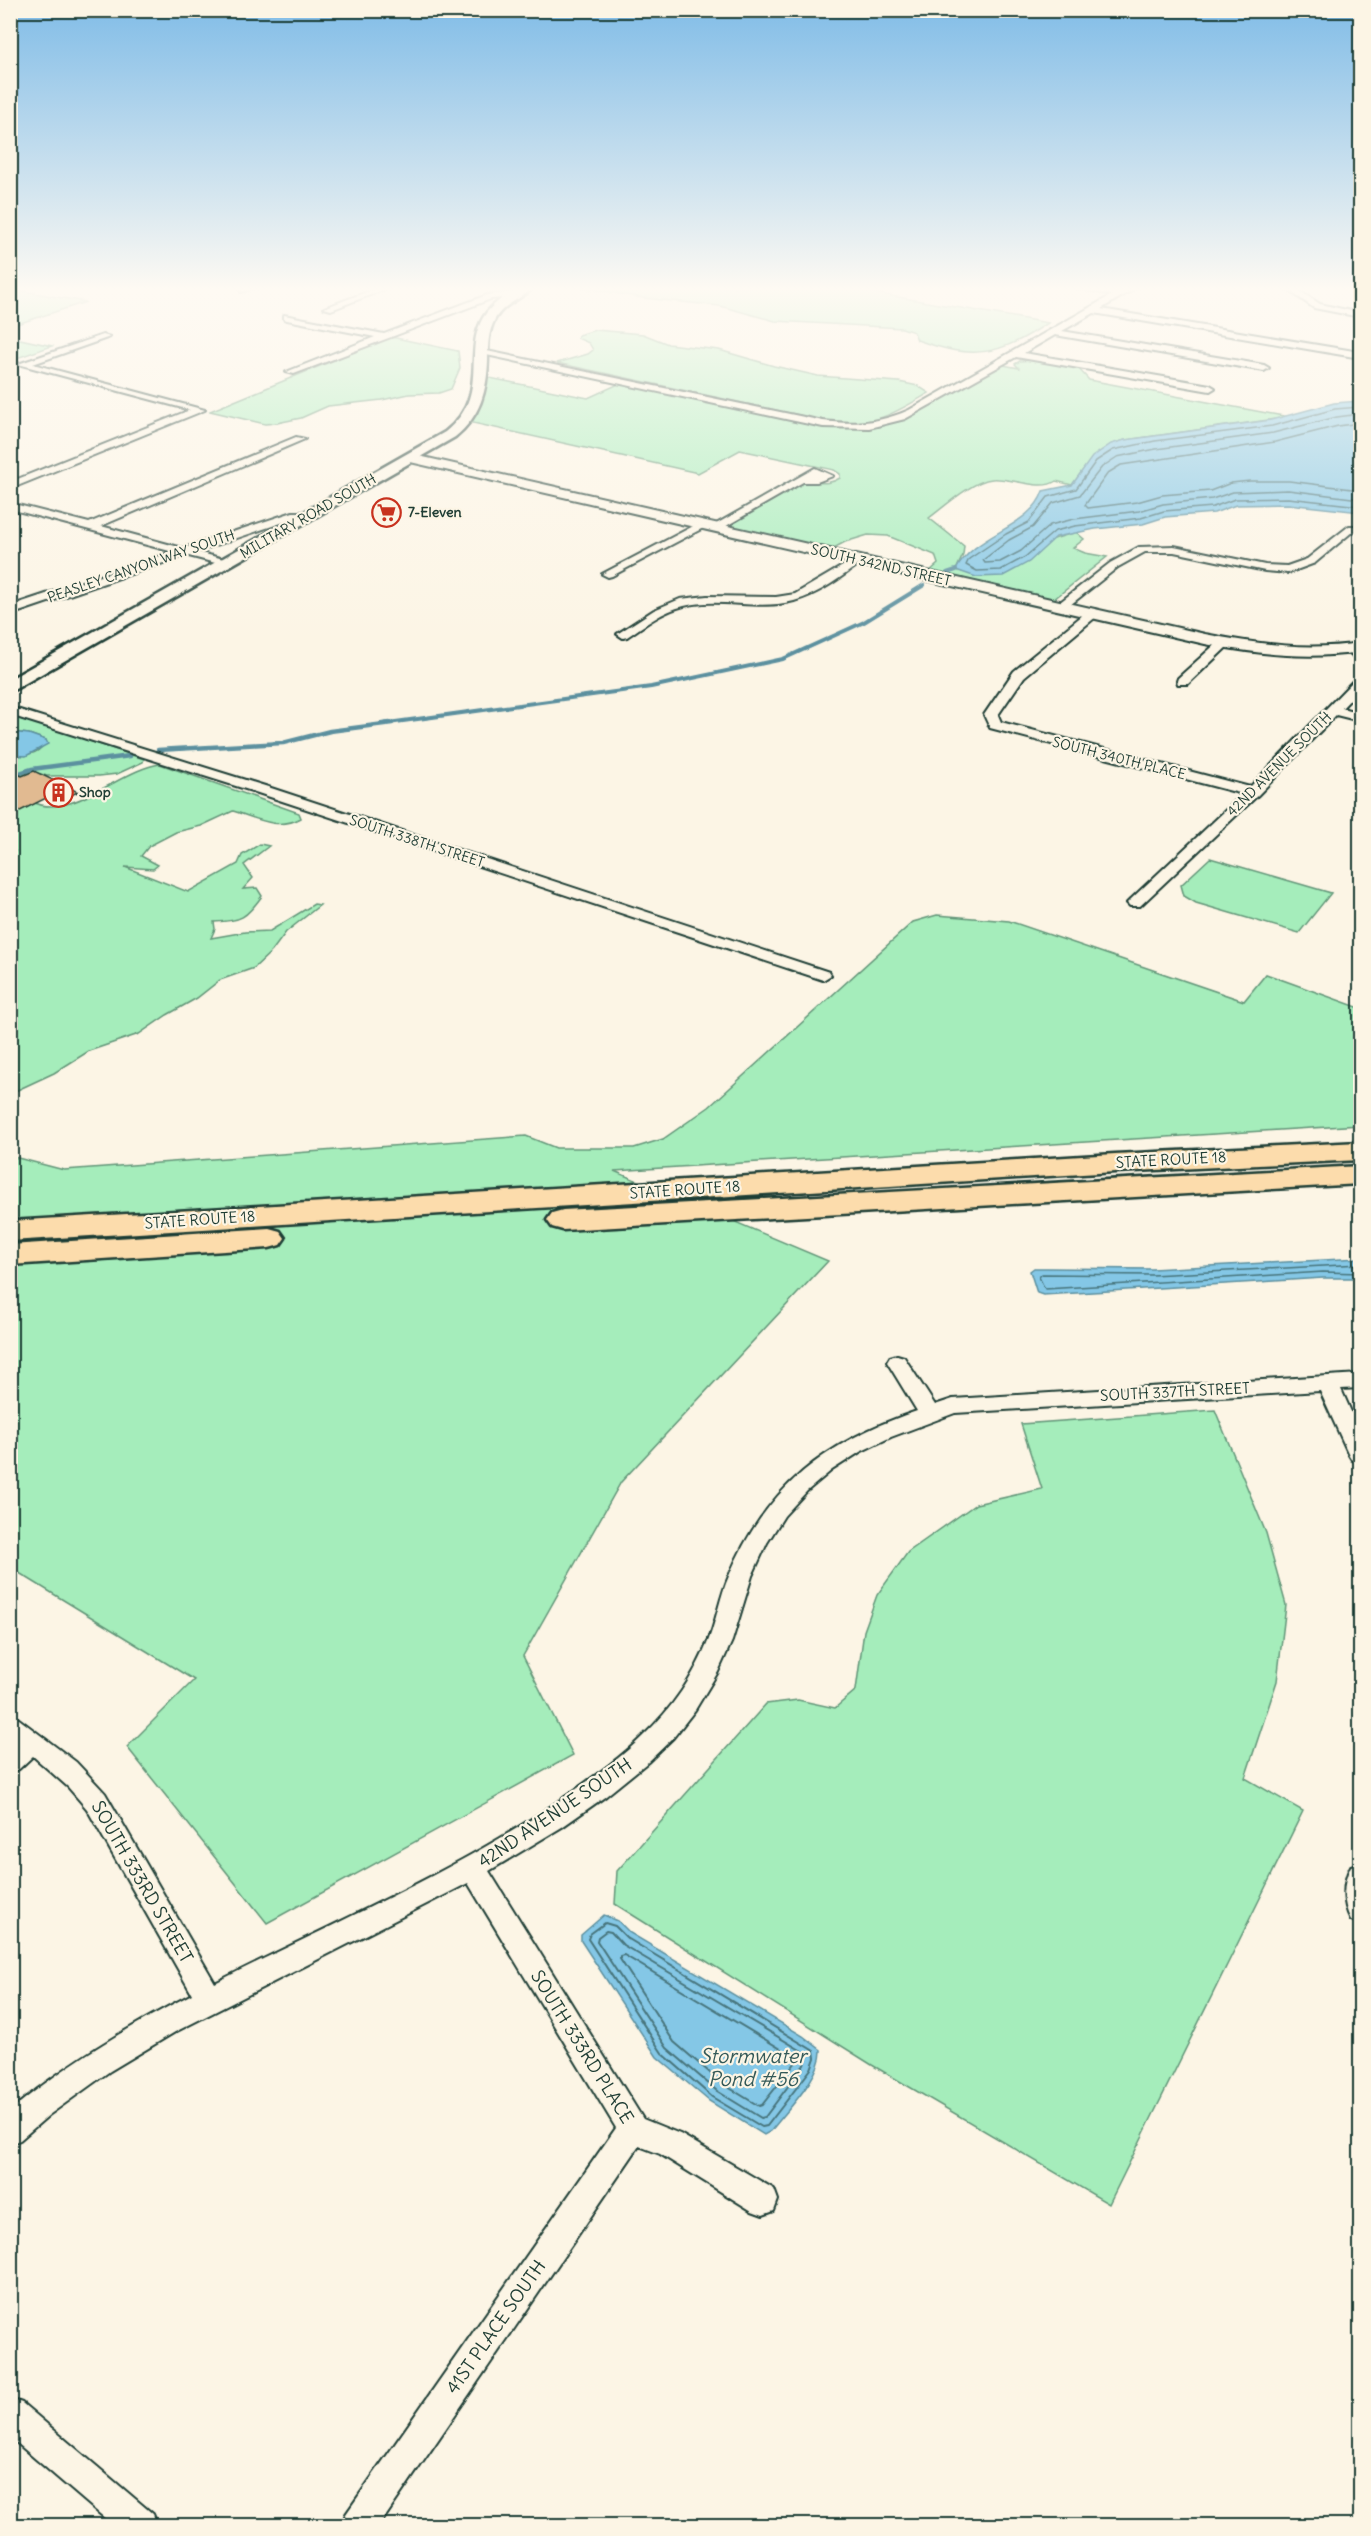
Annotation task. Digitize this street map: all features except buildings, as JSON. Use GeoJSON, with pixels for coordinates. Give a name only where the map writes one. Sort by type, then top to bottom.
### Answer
{"type":"FeatureCollection","features":[{"type":"Feature","properties":{"kind":"highway","name":"STATE ROUTE 18"},"geometry":{"type":"LineString","coordinates":[[10,1231],[1115,1163],[1360,1151]]}},
{"type":"Feature","properties":{"kind":"highway","name":"STATE ROUTE 18"},"geometry":{"type":"LineString","coordinates":[[10,1255],[504,1223],[1360,1175]]}},
{"type":"Feature","properties":{"kind":"main road","name":"MILITARY ROAD SOUTH"},"geometry":{"type":"LineString","coordinates":[[10,687],[410,458],[464,421],[474,405]]}},
{"type":"Feature","properties":{"kind":"street"},"geometry":{"type":"LineString","coordinates":[[10,486],[200,410],[182,405]]}},
{"type":"Feature","properties":{"kind":"street"},"geometry":{"type":"LineString","coordinates":[[733,405],[846,427],[872,426],[924,405]]}},
{"type":"Feature","properties":{"kind":"street"},"geometry":{"type":"LineString","coordinates":[[90,527],[300,439]]}},
{"type":"Feature","properties":{"kind":"street","name":"SOUTH 342ND STREET"},"geometry":{"type":"LineString","coordinates":[[410,458],[1224,643],[1280,650],[1358,652]]}},
{"type":"Feature","properties":{"kind":"street"},"geometry":{"type":"LineString","coordinates":[[608,574],[802,478]]}},
{"type":"Feature","properties":{"kind":"street"},"geometry":{"type":"LineString","coordinates":[[10,507],[227,563]]}},
{"type":"Feature","properties":{"kind":"street","name":"PEASLEY CANYON WAY SOUTH"},"geometry":{"type":"LineString","coordinates":[[10,611],[286,517],[308,516]]}},
{"type":"Feature","properties":{"kind":"street"},"geometry":{"type":"LineString","coordinates":[[1061,606],[1123,559],[1147,548],[1174,549],[1265,568],[1288,570],[1311,561],[1355,529]]}},
{"type":"Feature","properties":{"kind":"street"},"geometry":{"type":"LineString","coordinates":[[623,634],[678,603],[705,599],[758,601],[790,598],[805,593],[858,560]]}},
{"type":"Feature","properties":{"kind":"street","name":"SOUTH 340TH PLACE"},"geometry":{"type":"LineString","coordinates":[[1093,613],[1019,674],[991,717],[995,725],[1252,792]]}},
{"type":"Feature","properties":{"kind":"street"},"geometry":{"type":"LineString","coordinates":[[1183,681],[1224,643]]}},
{"type":"Feature","properties":{"kind":"street","name":"42ND AVENUE SOUTH"},"geometry":{"type":"LineString","coordinates":[[1135,903],[1252,792],[1360,682]]}},
{"type":"Feature","properties":{"kind":"street"},"geometry":{"type":"LineString","coordinates":[[1333,710],[1360,717]]}},
{"type":"Feature","properties":{"kind":"street","name":"SOUTH 338TH STREET"},"geometry":{"type":"LineString","coordinates":[[10,711],[260,789],[823,975]]}},
{"type":"Feature","properties":{"kind":"street"},"geometry":{"type":"LineString","coordinates":[[897,1362],[930,1414]]}},
{"type":"Feature","properties":{"kind":"street","name":"SOUTH 337TH STREET"},"geometry":{"type":"LineString","coordinates":[[989,1402],[1360,1381]]}},
{"type":"Feature","properties":{"kind":"street"},"geometry":{"type":"LineString","coordinates":[[1328,1382],[1360,1455]]}},
{"type":"Feature","properties":{"kind":"street","name":"42ND AVENUE SOUTH"},"geometry":{"type":"LineString","coordinates":[[10,2130],[76,2078],[117,2051],[209,2000],[473,1868],[613,1776],[640,1754],[673,1720],[710,1663],[719,1643],[740,1576],[777,1510],[799,1484],[824,1464],[858,1443],[953,1406],[989,1402]]}},
{"type":"Feature","properties":{"kind":"street","name":"SOUTH 333RD STREET"},"geometry":{"type":"LineString","coordinates":[[10,1726],[74,1775],[96,1801],[209,2000]]}},
{"type":"Feature","properties":{"kind":"street"},"geometry":{"type":"LineString","coordinates":[[10,1762],[32,1742]]}},
{"type":"Feature","properties":{"kind":"street","name":"SOUTH 333RD PLACE"},"geometry":{"type":"LineString","coordinates":[[473,1868],[633,2129],[670,2144],[763,2200]]}},
{"type":"Feature","properties":{"kind":"street"},"geometry":{"type":"LineString","coordinates":[[1360,1874],[1357,1897],[1360,1912]]}},
{"type":"Feature","properties":{"kind":"street","name":"41ST PLACE SOUTH"},"geometry":{"type":"LineString","coordinates":[[358,2526],[633,2129]]}},
{"type":"Feature","properties":{"kind":"street"},"geometry":{"type":"LineString","coordinates":[[10,2415],[141,2526]]}},
{"type":"Feature","properties":{"kind":"green space"},"geometry":{"type":"Polygon","coordinates":[[[224,405],[334,405],[301,418],[265,424],[210,411],[224,405]]]}},
{"type":"Feature","properties":{"kind":"green space"},"geometry":{"type":"Polygon","coordinates":[[[470,405],[734,405],[823,424],[884,423],[918,405],[1226,405],[1289,417],[1125,440],[1100,452],[1072,485],[1056,481],[1050,484],[1034,485],[992,479],[976,484],[929,518],[964,546],[963,555],[956,570],[1076,532],[1084,539],[1073,548],[1107,557],[1054,599],[930,571],[938,564],[935,555],[888,536],[868,535],[845,542],[830,550],[738,530],[732,526],[730,522],[793,485],[805,482],[835,481],[840,478],[840,474],[834,470],[740,450],[698,473],[464,421],[470,405]]]}},
{"type":"Feature","properties":{"kind":"green space"},"geometry":{"type":"Polygon","coordinates":[[[754,405],[907,405],[872,420],[832,422],[754,405]]]}},
{"type":"Feature","properties":{"kind":"green space"},"geometry":{"type":"Polygon","coordinates":[[[11,715],[144,759],[143,762],[117,774],[47,776],[34,772],[11,779],[11,755],[36,752],[46,740],[29,734],[11,732],[11,715]]]}},
{"type":"Feature","properties":{"kind":"green space"},"geometry":{"type":"Polygon","coordinates":[[[160,764],[299,813],[301,818],[292,822],[275,823],[233,811],[201,826],[176,832],[149,846],[141,856],[158,865],[153,869],[125,867],[188,892],[238,864],[242,855],[260,844],[269,846],[244,865],[253,878],[243,889],[257,888],[262,896],[242,917],[231,921],[214,922],[215,929],[211,938],[245,932],[270,931],[314,904],[320,905],[286,932],[272,951],[254,968],[220,980],[197,998],[139,1034],[89,1051],[54,1073],[11,1093],[10,1034],[13,1031],[10,1013],[10,854],[15,851],[11,849],[10,786],[33,802],[48,806],[63,805],[79,800],[145,768],[160,764]]]}},
{"type":"Feature","properties":{"kind":"green space"},"geometry":{"type":"Polygon","coordinates":[[[1210,858],[1331,893],[1299,933],[1196,903],[1184,896],[1181,885],[1210,858]]]}},
{"type":"Feature","properties":{"kind":"green space"},"geometry":{"type":"Polygon","coordinates":[[[937,915],[1009,921],[1244,1001],[1266,974],[1360,1008],[1360,1125],[614,1171],[828,1261],[621,1482],[523,1656],[573,1755],[267,1923],[127,1747],[194,1680],[11,1568],[10,1156],[64,1170],[526,1136],[556,1148],[634,1148],[663,1139],[709,1107],[913,922],[937,915]]]}},
{"type":"Feature","properties":{"kind":"green space"},"geometry":{"type":"Polygon","coordinates":[[[1215,1410],[1266,1533],[1286,1605],[1277,1681],[1245,1778],[1303,1811],[1109,2204],[872,2065],[615,1904],[617,1871],[766,1704],[798,1700],[835,1708],[856,1690],[864,1631],[877,1595],[908,1552],[976,1504],[1042,1489],[1021,1424],[1215,1410]]]}},
{"type":"Feature","properties":{"kind":"water"},"geometry":{"type":"Polygon","coordinates":[[[1325,405],[1360,405],[1360,512],[1288,504],[1236,505],[1214,513],[1165,517],[1143,524],[1095,529],[1056,537],[1029,562],[1003,576],[976,577],[956,570],[976,547],[1027,514],[1037,503],[1043,491],[1072,485],[1092,457],[1111,444],[1125,440],[1271,420],[1325,405]]]}},
{"type":"Feature","properties":{"kind":"water"},"geometry":{"type":"Polygon","coordinates":[[[11,732],[29,734],[46,740],[48,744],[26,756],[11,755],[11,732]]]}},
{"type":"Feature","properties":{"kind":"water"},"geometry":{"type":"Polygon","coordinates":[[[1360,1258],[1360,1278],[1323,1278],[1043,1295],[1037,1293],[1030,1271],[1034,1268],[1152,1269],[1360,1258]]]}},
{"type":"Feature","properties":{"kind":"water","name":"Stormwater Pond #56"},"geometry":{"type":"Polygon","coordinates":[[[604,1915],[618,1921],[630,1933],[803,2036],[821,2050],[820,2060],[810,2082],[771,2131],[764,2135],[709,2101],[657,2057],[581,1941],[581,1935],[604,1915]]]}},
{"type":"Feature","properties":{"kind":"waterway"},"geometry":{"type":"LineString","coordinates":[[947,573],[956,570]]}},
{"type":"Feature","properties":{"kind":"waterway"},"geometry":{"type":"LineString","coordinates":[[381,724],[651,687],[783,659],[864,622],[924,585]]}},
{"type":"Feature","properties":{"kind":"waterway"},"geometry":{"type":"LineString","coordinates":[[158,750],[283,743],[330,731],[392,723]]}},
{"type":"Feature","properties":{"kind":"waterway"},"geometry":{"type":"LineString","coordinates":[[14,775],[32,769],[130,756]]}},
{"type":"Feature","properties":{"kind":"place","name":"7-Eleven"},"geometry":{"type":"Point","coordinates":[387,512]}},
{"type":"Feature","properties":{"kind":"place","name":"Shop"},"geometry":{"type":"Point","coordinates":[58,792]}}]}
